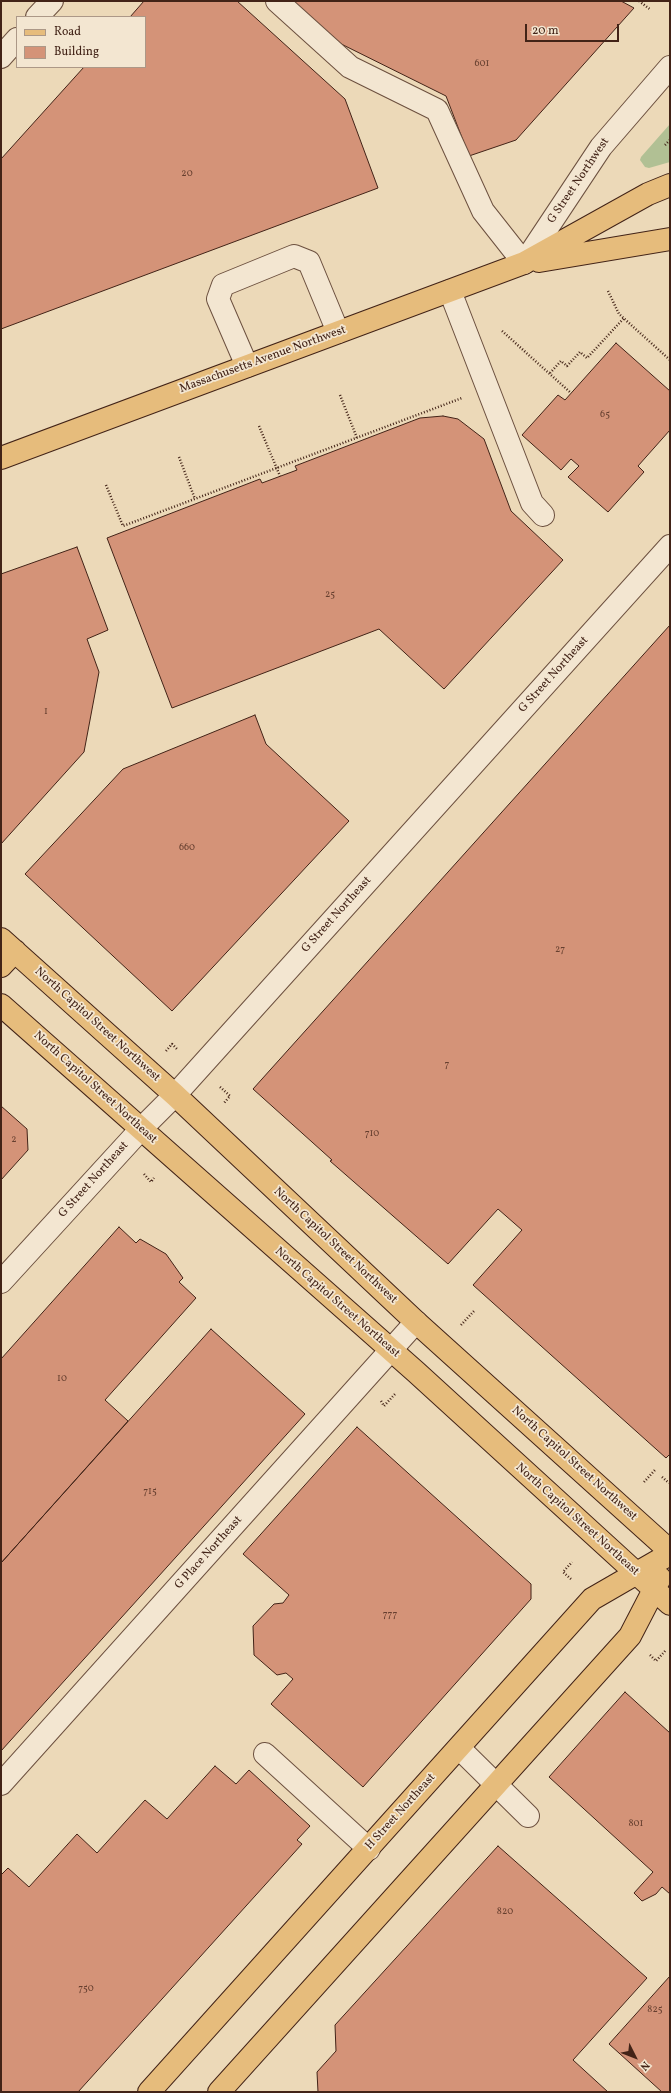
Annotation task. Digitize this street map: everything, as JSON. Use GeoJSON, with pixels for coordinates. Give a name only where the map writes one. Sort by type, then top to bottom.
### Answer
{"type":"FeatureCollection","features":[{"type":"Feature","properties":{"kind":"main road","name":"Massachusetts Avenue Northwest"},"geometry":{"type":"LineString","coordinates":[[1,458],[524,263],[648,194],[670,185]]}},
{"type":"Feature","properties":{"kind":"main road","name":"Massachusetts Avenue Northwest"},"geometry":{"type":"LineString","coordinates":[[524,263],[670,239]]}},
{"type":"Feature","properties":{"kind":"main road","name":"North Capitol Street Northwest"},"geometry":{"type":"LineString","coordinates":[[6,952],[175,1095],[416,1322],[670,1554]]}},
{"type":"Feature","properties":{"kind":"main road","name":"North Capitol Street Northeast"},"geometry":{"type":"LineString","coordinates":[[1,1005],[391,1350],[662,1597]]}},
{"type":"Feature","properties":{"kind":"main road","name":"H Street Northeast"},"geometry":{"type":"LineString","coordinates":[[149,2092],[369,1849],[592,1599],[635,1572],[670,1554]]}},
{"type":"Feature","properties":{"kind":"main road"},"geometry":{"type":"LineString","coordinates":[[219,2092],[630,1636],[662,1597],[670,1554]]}},
{"type":"Feature","properties":{"kind":"street"},"geometry":{"type":"LineString","coordinates":[[38,16],[52,1]]}},
{"type":"Feature","properties":{"kind":"street"},"geometry":{"type":"LineString","coordinates":[[276,1],[350,67],[437,110],[483,211],[524,263]]}},
{"type":"Feature","properties":{"kind":"street"},"geometry":{"type":"LineString","coordinates":[[1,57],[16,40]]}},
{"type":"Feature","properties":{"kind":"street","name":"G Street Northwest"},"geometry":{"type":"LineString","coordinates":[[524,263],[600,147],[670,67]]}},
{"type":"Feature","properties":{"kind":"street"},"geometry":{"type":"LineString","coordinates":[[247,366],[218,298],[223,285],[294,256],[309,262],[338,332]]}},
{"type":"Feature","properties":{"kind":"street"},"geometry":{"type":"LineString","coordinates":[[450,290],[532,504],[543,515]]}},
{"type":"Feature","properties":{"kind":"street","name":"G Street Northeast"},"geometry":{"type":"LineString","coordinates":[[1,1282],[141,1129],[175,1095],[670,546]]}},
{"type":"Feature","properties":{"kind":"street","name":"G Place Northeast"},"geometry":{"type":"LineString","coordinates":[[1,1784],[416,1322]]}},
{"type":"Feature","properties":{"kind":"street"},"geometry":{"type":"LineString","coordinates":[[459,1748],[528,1816]]}},
{"type":"Feature","properties":{"kind":"street"},"geometry":{"type":"LineString","coordinates":[[265,1754],[369,1849]]}},
{"type":"Feature","properties":{"kind":"path"},"geometry":{"type":"LineString","coordinates":[[639,1],[651,10]]}},
{"type":"Feature","properties":{"kind":"path"},"geometry":{"type":"LineString","coordinates":[[666,145],[670,140]]}},
{"type":"Feature","properties":{"kind":"path"},"geometry":{"type":"LineString","coordinates":[[608,291],[619,314],[670,360]]}},
{"type":"Feature","properties":{"kind":"path"},"geometry":{"type":"LineString","coordinates":[[550,373],[561,360],[567,366],[580,352],[587,358],[624,318]]}},
{"type":"Feature","properties":{"kind":"path"},"geometry":{"type":"LineString","coordinates":[[502,331],[571,393]]}},
{"type":"Feature","properties":{"kind":"path"},"geometry":{"type":"LineString","coordinates":[[106,485],[123,526],[464,397],[461,390]]}},
{"type":"Feature","properties":{"kind":"path"},"geometry":{"type":"LineString","coordinates":[[340,395],[357,438]]}},
{"type":"Feature","properties":{"kind":"path"},"geometry":{"type":"LineString","coordinates":[[259,426],[280,476]]}},
{"type":"Feature","properties":{"kind":"path"},"geometry":{"type":"LineString","coordinates":[[179,457],[195,499]]}},
{"type":"Feature","properties":{"kind":"path"},"geometry":{"type":"LineString","coordinates":[[172,1044],[178,1050]]}},
{"type":"Feature","properties":{"kind":"path"},"geometry":{"type":"LineString","coordinates":[[218,1086],[230,1096],[222,1106]]}},
{"type":"Feature","properties":{"kind":"path"},"geometry":{"type":"LineString","coordinates":[[144,1174],[152,1182]]}},
{"type":"Feature","properties":{"kind":"path"},"geometry":{"type":"LineString","coordinates":[[462,1325],[474,1311]]}},
{"type":"Feature","properties":{"kind":"path"},"geometry":{"type":"LineString","coordinates":[[378,1398],[384,1406],[395,1394]]}},
{"type":"Feature","properties":{"kind":"path"},"geometry":{"type":"LineString","coordinates":[[644,1482],[655,1470]]}},
{"type":"Feature","properties":{"kind":"path"},"geometry":{"type":"LineString","coordinates":[[662,1477],[669,1483]]}},
{"type":"Feature","properties":{"kind":"path"},"geometry":{"type":"LineString","coordinates":[[571,1579],[563,1572],[572,1562]]}},
{"type":"Feature","properties":{"kind":"path"},"geometry":{"type":"LineString","coordinates":[[649,1654],[656,1661],[666,1650]]}},
{"type":"Feature","properties":{"kind":"green space"},"geometry":{"type":"Polygon","coordinates":[[[670,124],[670,162],[649,168],[645,167],[640,160],[641,157],[670,124]]]}},
{"type":"Feature","properties":{"kind":"building"},"geometry":{"type":"Polygon","coordinates":[[[144,1],[237,1],[345,99],[378,188],[1,329],[1,159],[83,68],[146,68],[146,16],[131,16],[144,1]]]}},
{"type":"Feature","properties":{"kind":"building"},"geometry":{"type":"Polygon","coordinates":[[[282,1],[621,1],[634,8],[516,140],[469,156],[446,96],[315,31],[282,1]]]}},
{"type":"Feature","properties":{"kind":"building"},"geometry":{"type":"Polygon","coordinates":[[[616,343],[670,391],[670,430],[638,466],[644,472],[608,512],[568,477],[579,466],[571,459],[561,470],[522,435],[558,395],[565,400],[616,343]]]}},
{"type":"Feature","properties":{"kind":"building"},"geometry":{"type":"Polygon","coordinates":[[[443,416],[458,419],[484,439],[511,511],[563,560],[444,689],[379,629],[172,708],[107,538],[260,479],[262,483],[297,470],[295,466],[420,418],[443,416]]]}},
{"type":"Feature","properties":{"kind":"building"},"geometry":{"type":"Polygon","coordinates":[[[77,547],[108,630],[87,639],[99,672],[84,752],[1,844],[1,574],[77,547]]]}},
{"type":"Feature","properties":{"kind":"building"},"geometry":{"type":"Polygon","coordinates":[[[670,625],[670,1454],[666,1458],[473,1285],[522,1230],[498,1209],[448,1264],[330,1161],[332,1160],[253,1089],[670,625]]]}},
{"type":"Feature","properties":{"kind":"building"},"geometry":{"type":"Polygon","coordinates":[[[255,715],[266,744],[349,821],[172,1011],[25,874],[123,769],[255,715]]]}},
{"type":"Feature","properties":{"kind":"building"},"geometry":{"type":"Polygon","coordinates":[[[1,1106],[27,1129],[28,1150],[1,1180],[1,1106]]]}},
{"type":"Feature","properties":{"kind":"building"},"geometry":{"type":"Polygon","coordinates":[[[119,1227],[136,1243],[140,1239],[166,1254],[183,1278],[179,1282],[196,1298],[105,1400],[128,1421],[1,1563],[1,1359],[119,1227]]]}},
{"type":"Feature","properties":{"kind":"building"},"geometry":{"type":"Polygon","coordinates":[[[211,1329],[305,1414],[1,1751],[1,1563],[211,1329]]]}},
{"type":"Feature","properties":{"kind":"building"},"geometry":{"type":"Polygon","coordinates":[[[357,1427],[531,1584],[531,1599],[363,1787],[271,1704],[293,1679],[286,1673],[277,1675],[254,1655],[253,1626],[274,1604],[283,1603],[289,1595],[243,1554],[357,1427]]]}},
{"type":"Feature","properties":{"kind":"building"},"geometry":{"type":"Polygon","coordinates":[[[625,1692],[670,1733],[670,1894],[662,1887],[656,1894],[642,1901],[634,1893],[653,1872],[549,1777],[625,1692]]]}},
{"type":"Feature","properties":{"kind":"building"},"geometry":{"type":"Polygon","coordinates":[[[215,1766],[236,1784],[249,1770],[310,1826],[297,1840],[302,1844],[78,2092],[1,2092],[1,1875],[8,1868],[29,1887],[77,1834],[97,1853],[145,1800],[167,1819],[215,1766]]]}},
{"type":"Feature","properties":{"kind":"building"},"geometry":{"type":"Polygon","coordinates":[[[498,1846],[647,1978],[573,2060],[608,2092],[318,2092],[317,2072],[336,2051],[335,2025],[498,1846]]]}},
{"type":"Feature","properties":{"kind":"building"},"geometry":{"type":"Polygon","coordinates":[[[670,1976],[670,2092],[662,2092],[609,2044],[670,1976]]]}}]}
